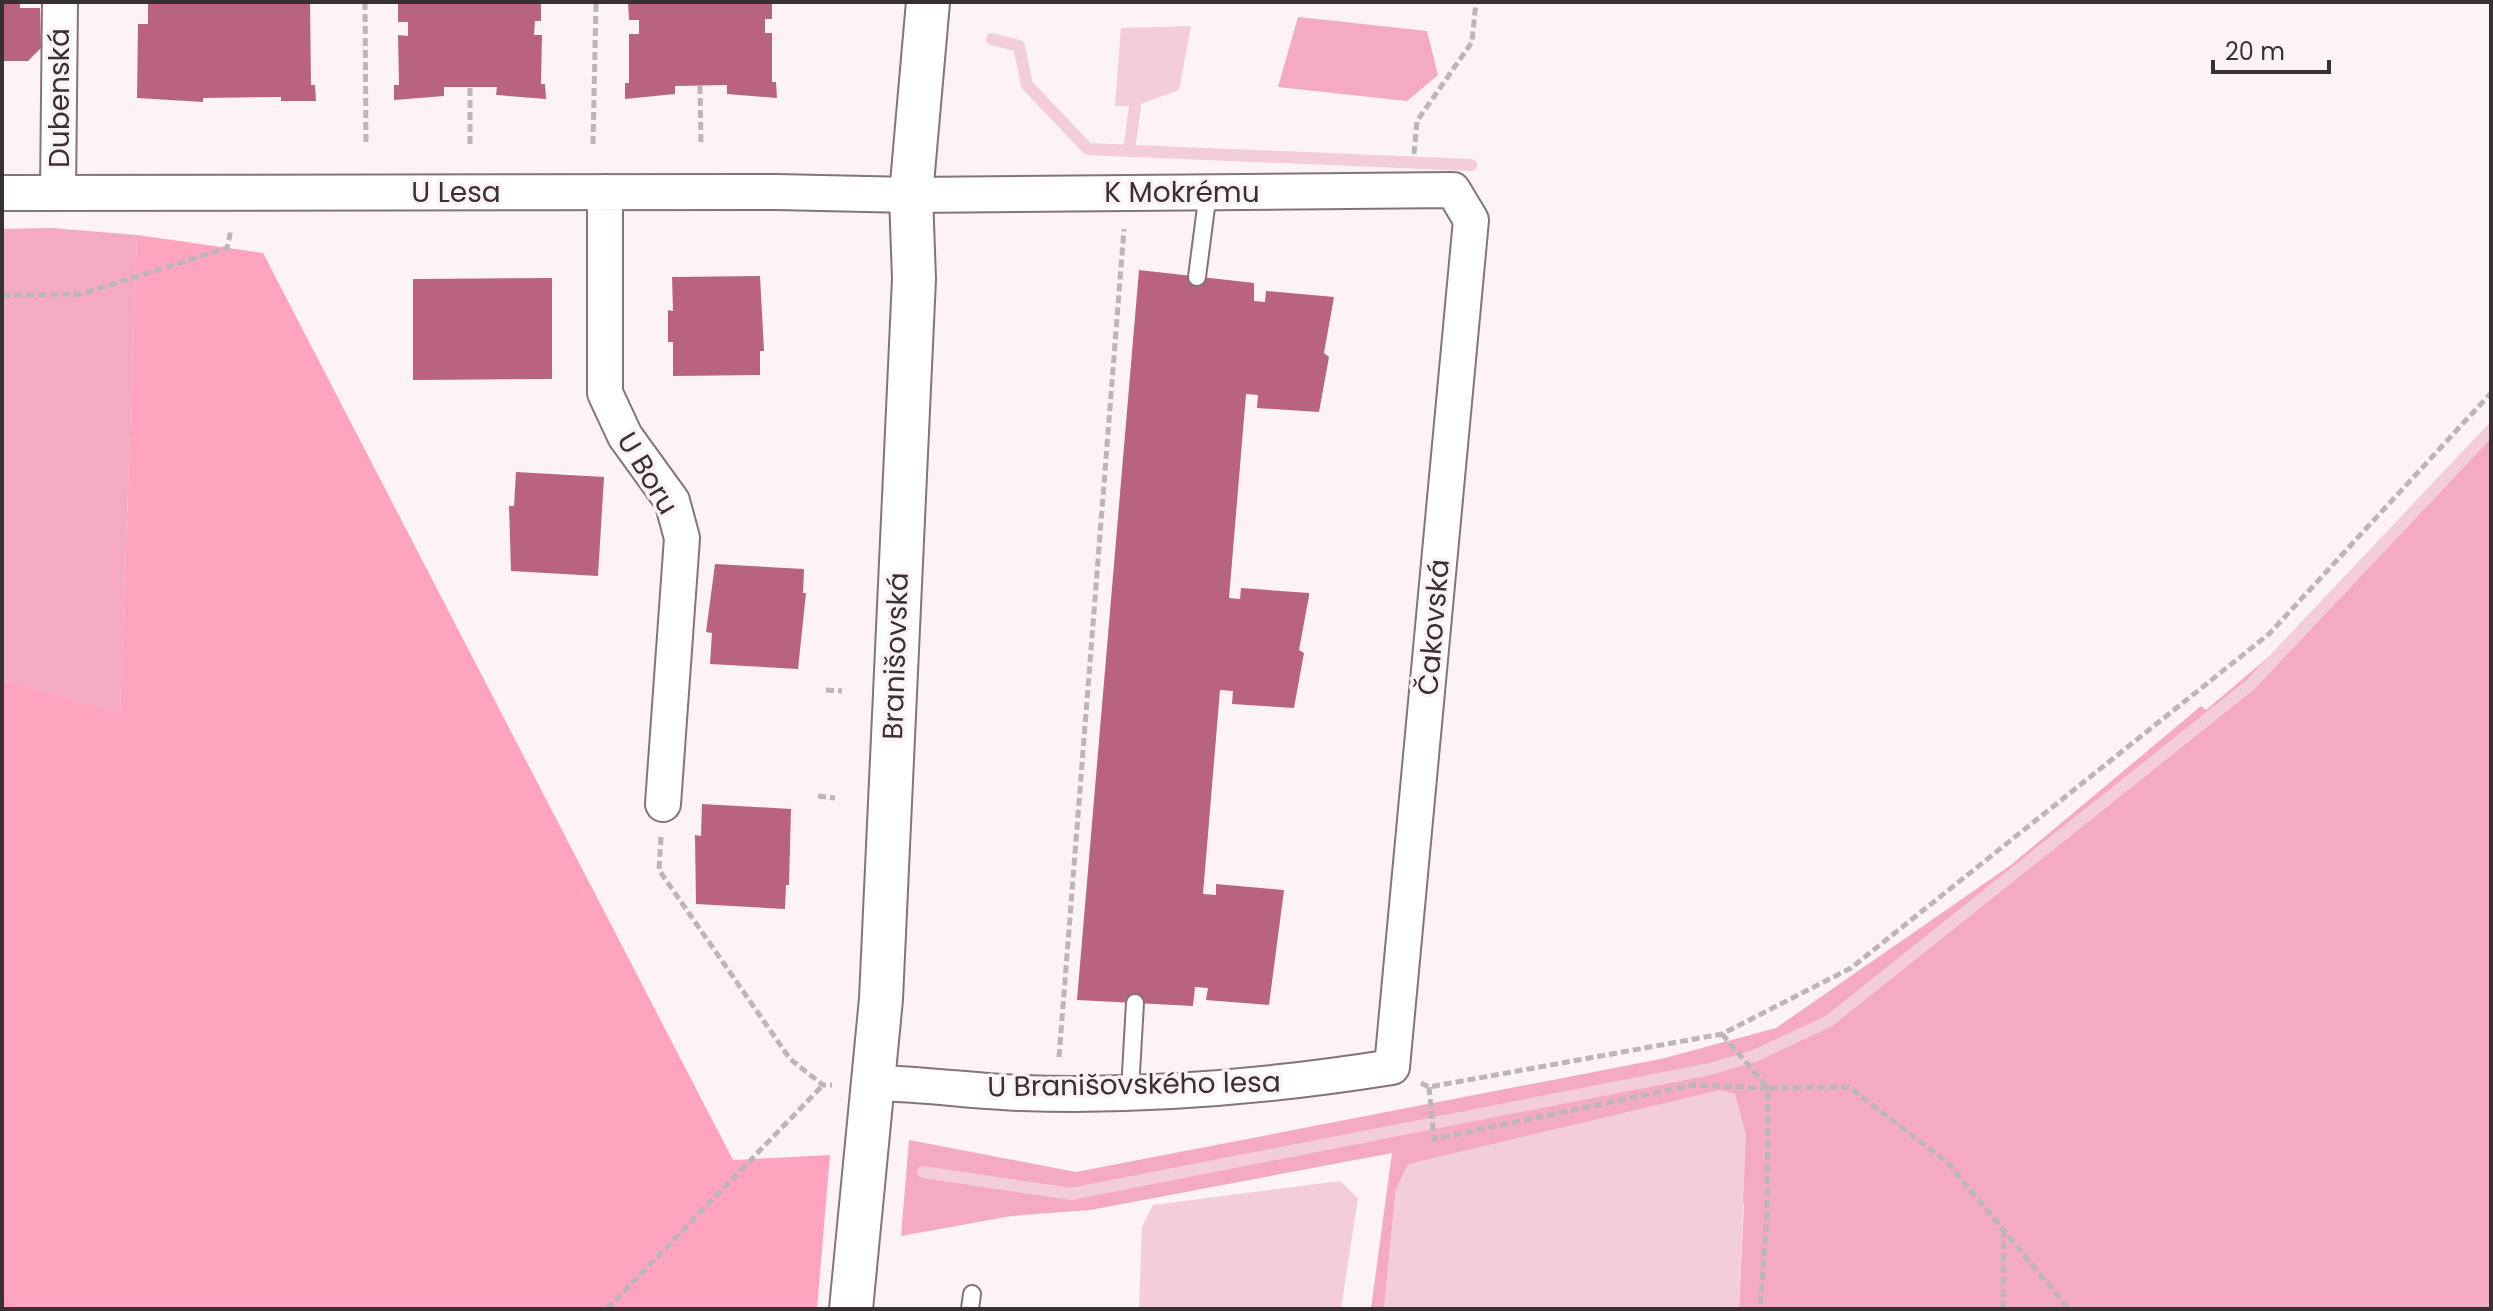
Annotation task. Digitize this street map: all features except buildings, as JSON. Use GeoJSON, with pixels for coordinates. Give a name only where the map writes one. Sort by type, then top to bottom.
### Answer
{"type":"FeatureCollection","features":[{"type":"Feature","properties":{"kind":"street","name":"Dubenská"},"geometry":{"type":"LineString","coordinates":[[58,193],[60,2]]}},
{"type":"Feature","properties":{"kind":"street","name":"Branišovská"},"geometry":{"type":"LineString","coordinates":[[851,1309],[874,1083],[914,279],[911,195],[928,2]]}},
{"type":"Feature","properties":{"kind":"street","name":"K Mokrému"},"geometry":{"type":"LineString","coordinates":[[911,195],[1453,190]]}},
{"type":"Feature","properties":{"kind":"street","name":"Čakovská"},"geometry":{"type":"LineString","coordinates":[[1392,1067],[1471,220],[1453,190]]}},
{"type":"Feature","properties":{"kind":"street","name":"U Lesa"},"geometry":{"type":"LineString","coordinates":[[2,193],[239,191],[911,195]]}},
{"type":"Feature","properties":{"kind":"street","name":"U Boru"},"geometry":{"type":"LineString","coordinates":[[605,192],[605,393],[625,436],[672,501],[682,538],[663,804]]}},
{"type":"Feature","properties":{"kind":"street","name":"U Branišovského lesa"},"geometry":{"type":"LineString","coordinates":[[874,1083],[1056,1092],[1130,1090],[1265,1083],[1392,1067]]}},
{"type":"Feature","properties":{"kind":"lane"},"geometry":{"type":"LineString","coordinates":[[1197,277],[1208,192]]}},
{"type":"Feature","properties":{"kind":"lane"},"geometry":{"type":"LineString","coordinates":[[1130,1090],[1135,1003]]}},
{"type":"Feature","properties":{"kind":"path"},"geometry":{"type":"LineString","coordinates":[[365,2],[366,143]]}},
{"type":"Feature","properties":{"kind":"path"},"geometry":{"type":"LineString","coordinates":[[593,144],[596,2]]}},
{"type":"Feature","properties":{"kind":"path"},"geometry":{"type":"LineString","coordinates":[[1414,152],[1417,121],[1472,42],[1476,2]]}},
{"type":"Feature","properties":{"kind":"path"},"geometry":{"type":"LineString","coordinates":[[700,86],[701,145]]}},
{"type":"Feature","properties":{"kind":"path"},"geometry":{"type":"LineString","coordinates":[[470,87],[470,144]]}},
{"type":"Feature","properties":{"kind":"path"},"geometry":{"type":"LineString","coordinates":[[2,295],[81,294],[227,248],[239,191]]}},
{"type":"Feature","properties":{"kind":"path"},"geometry":{"type":"LineString","coordinates":[[1056,1092],[1126,193]]}},
{"type":"Feature","properties":{"kind":"path"},"geometry":{"type":"LineString","coordinates":[[1392,1067],[1429,1087],[1722,1034],[1851,968],[2269,634],[2491,393]]}},
{"type":"Feature","properties":{"kind":"path"},"geometry":{"type":"LineString","coordinates":[[826,690],[842,691]]}},
{"type":"Feature","properties":{"kind":"path"},"geometry":{"type":"LineString","coordinates":[[818,796],[835,798]]}},
{"type":"Feature","properties":{"kind":"path"},"geometry":{"type":"LineString","coordinates":[[607,1309],[823,1085],[790,1059],[659,870],[663,804]]}},
{"type":"Feature","properties":{"kind":"path"},"geometry":{"type":"LineString","coordinates":[[1722,1034],[1768,1088],[1767,1213],[1760,1309]]}},
{"type":"Feature","properties":{"kind":"path"},"geometry":{"type":"LineString","coordinates":[[1429,1087],[1434,1139],[1693,1085],[1849,1087],[1947,1162],[2069,1309]]}},
{"type":"Feature","properties":{"kind":"path"},"geometry":{"type":"LineString","coordinates":[[2003,1309],[2005,1231]]}},
{"type":"Feature","properties":{"kind":"shaded area"},"geometry":{"type":"Polygon","coordinates":[[[1298,17],[1427,31],[1438,75],[1407,101],[1278,87],[1298,17]]]}},
{"type":"Feature","properties":{"kind":"shaded area"},"geometry":{"type":"Polygon","coordinates":[[[1191,26],[1179,90],[1135,106],[1115,106],[1121,28],[1191,26]]]}},
{"type":"Feature","properties":{"kind":"shaded area"},"geometry":{"type":"Polygon","coordinates":[[[52,228],[137,235],[120,715],[2,680],[2,229],[52,228]]]}},
{"type":"Feature","properties":{"kind":"shaded area"},"geometry":{"type":"Polygon","coordinates":[[[137,235],[263,253],[733,1160],[830,1155],[817,1309],[2,1309],[2,680],[120,714],[137,235]]]}},
{"type":"Feature","properties":{"kind":"shaded area"},"geometry":{"type":"Polygon","coordinates":[[[2491,436],[2491,1309],[1739,1309],[1744,1203],[1396,1189],[1384,1309],[1371,1309],[1392,1153],[1090,1210],[1011,1216],[901,1236],[909,1140],[1076,1172],[1661,1059],[1776,1028],[2011,865],[2201,706],[2206,710],[2297,633],[2491,436]]]}},
{"type":"Feature","properties":{"kind":"shaded area"},"geometry":{"type":"Polygon","coordinates":[[[1720,1090],[1735,1094],[1746,1135],[1739,1309],[1384,1309],[1396,1189],[1408,1164],[1720,1090]]]}},
{"type":"Feature","properties":{"kind":"shaded area"},"geometry":{"type":"Polygon","coordinates":[[[1340,1181],[1358,1198],[1341,1309],[1139,1309],[1142,1227],[1153,1205],[1340,1181]]]}},
{"type":"Feature","properties":{"kind":"waterway"},"geometry":{"type":"LineString","coordinates":[[992,39],[1019,46],[1027,85],[1088,149],[1471,165]]}},
{"type":"Feature","properties":{"kind":"waterway"},"geometry":{"type":"LineString","coordinates":[[1129,151],[1137,91]]}},
{"type":"Feature","properties":{"kind":"waterway"},"geometry":{"type":"LineString","coordinates":[[923,1172],[1071,1194],[1710,1069],[1754,1056],[1829,1021],[2250,685],[2491,430]]}}]}
